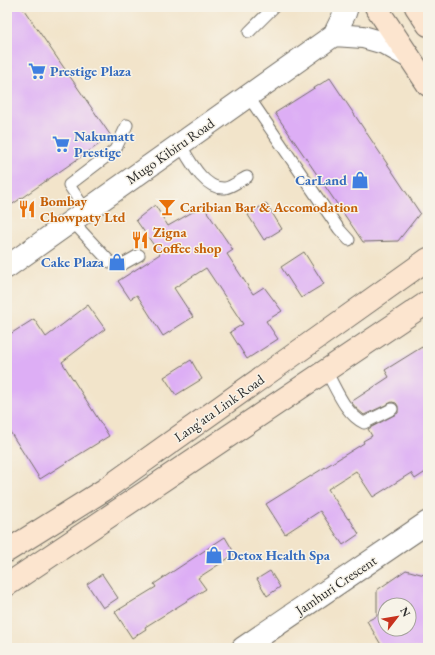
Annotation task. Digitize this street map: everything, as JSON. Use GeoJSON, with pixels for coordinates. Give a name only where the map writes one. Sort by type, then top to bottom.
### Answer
{"type":"FeatureCollection","features":[{"type":"Feature","properties":{"kind":"main road"},"geometry":{"type":"LineString","coordinates":[[376,7],[428,85]]}},
{"type":"Feature","properties":{"kind":"main road"},"geometry":{"type":"LineString","coordinates":[[416,7],[428,25]]}},
{"type":"Feature","properties":{"kind":"main road","name":"Lang'ata Link Road"},"geometry":{"type":"LineString","coordinates":[[7,551],[104,490],[428,259]]}},
{"type":"Feature","properties":{"kind":"main road","name":"Lang'ata Link Road"},"geometry":{"type":"LineString","coordinates":[[7,585],[428,302]]}},
{"type":"Feature","properties":{"kind":"street"},"geometry":{"type":"LineString","coordinates":[[347,7],[334,35],[363,37],[384,43],[409,57]]}},
{"type":"Feature","properties":{"kind":"street","name":"Mugo Kibiru Road"},"geometry":{"type":"LineString","coordinates":[[7,267],[334,35]]}},
{"type":"Feature","properties":{"kind":"street","name":"Jamhuri Crescent"},"geometry":{"type":"LineString","coordinates":[[243,648],[428,522]]}},
{"type":"Feature","properties":{"kind":"lane"},"geometry":{"type":"LineString","coordinates":[[249,32],[274,7]]}},
{"type":"Feature","properties":{"kind":"lane"},"geometry":{"type":"LineString","coordinates":[[248,96],[339,229],[349,240]]}},
{"type":"Feature","properties":{"kind":"lane"},"geometry":{"type":"LineString","coordinates":[[127,125],[115,150],[68,185],[79,216],[110,262],[124,264],[139,255]]}},
{"type":"Feature","properties":{"kind":"lane"},"geometry":{"type":"LineString","coordinates":[[180,144],[196,170],[205,181],[218,188],[226,188],[247,177]]}},
{"type":"Feature","properties":{"kind":"lane"},"geometry":{"type":"LineString","coordinates":[[326,371],[347,408],[354,418],[359,421],[364,423],[392,409]]}},
{"type":"Feature","properties":{"kind":"building","name":"Prestige Plaza"},"geometry":{"type":"Polygon","coordinates":[[[7,7],[22,7],[111,136],[7,208],[7,7]]]}},
{"type":"Feature","properties":{"kind":"building","name":"CarLand"},"geometry":{"type":"Polygon","coordinates":[[[330,78],[420,213],[398,241],[363,242],[275,113],[330,78]]]}},
{"type":"Feature","properties":{"kind":"building"},"geometry":{"type":"Polygon","coordinates":[[[266,203],[282,229],[264,240],[248,215],[266,203]]]}},
{"type":"Feature","properties":{"kind":"building"},"geometry":{"type":"Polygon","coordinates":[[[155,205],[168,226],[203,206],[233,250],[227,254],[253,294],[264,287],[282,311],[266,321],[278,339],[247,359],[230,332],[243,324],[206,268],[174,288],[193,317],[163,336],[137,295],[130,299],[118,281],[160,254],[136,220],[155,205]]]}},
{"type":"Feature","properties":{"kind":"building"},"geometry":{"type":"Polygon","coordinates":[[[304,252],[324,284],[301,298],[281,267],[304,252]]]}},
{"type":"Feature","properties":{"kind":"building"},"geometry":{"type":"Polygon","coordinates":[[[88,305],[105,329],[62,362],[109,436],[40,479],[7,427],[7,336],[34,319],[46,337],[88,305]]]}},
{"type":"Feature","properties":{"kind":"building"},"geometry":{"type":"Polygon","coordinates":[[[422,347],[428,355],[427,471],[415,479],[411,473],[373,497],[356,471],[328,489],[359,534],[343,545],[320,511],[285,534],[266,504],[364,443],[363,441],[372,436],[368,429],[398,413],[398,406],[396,403],[392,402],[364,415],[351,402],[389,377],[385,370],[422,347]]]}},
{"type":"Feature","properties":{"kind":"building"},"geometry":{"type":"Polygon","coordinates":[[[191,360],[202,379],[176,395],[164,377],[191,360]]]}},
{"type":"Feature","properties":{"kind":"building"},"geometry":{"type":"Polygon","coordinates":[[[225,537],[235,554],[198,578],[206,589],[145,627],[146,629],[132,638],[115,612],[156,587],[154,584],[225,537]]]}},
{"type":"Feature","properties":{"kind":"building"},"geometry":{"type":"Polygon","coordinates":[[[406,570],[428,576],[428,648],[383,648],[367,621],[377,616],[377,637],[417,637],[417,597],[377,597],[377,590],[406,570]]]}},
{"type":"Feature","properties":{"kind":"building"},"geometry":{"type":"Polygon","coordinates":[[[270,571],[280,587],[267,596],[257,579],[270,571]]]}},
{"type":"Feature","properties":{"kind":"building"},"geometry":{"type":"Polygon","coordinates":[[[102,574],[118,598],[103,608],[87,584],[102,574]]]}},
{"type":"Feature","properties":{"kind":"place","name":"Prestige Plaza"},"geometry":{"type":"Point","coordinates":[37,71]}},
{"type":"Feature","properties":{"kind":"place","name":"Nakumatt Prestige"},"geometry":{"type":"Point","coordinates":[61,144]}},
{"type":"Feature","properties":{"kind":"place","name":"CarLand"},"geometry":{"type":"Point","coordinates":[360,180]}},
{"type":"Feature","properties":{"kind":"place","name":"Caribian Bar & Accomodation"},"geometry":{"type":"Point","coordinates":[167,207]}},
{"type":"Feature","properties":{"kind":"place","name":"Bombay Chowpaty Ltd"},"geometry":{"type":"Point","coordinates":[27,209]}},
{"type":"Feature","properties":{"kind":"place","name":"Zigna Coffee shop"},"geometry":{"type":"Point","coordinates":[140,240]}},
{"type":"Feature","properties":{"kind":"place","name":"Cake Plaza"},"geometry":{"type":"Point","coordinates":[117,262]}},
{"type":"Feature","properties":{"kind":"place","name":"Detox Health Spa"},"geometry":{"type":"Point","coordinates":[214,555]}}]}
